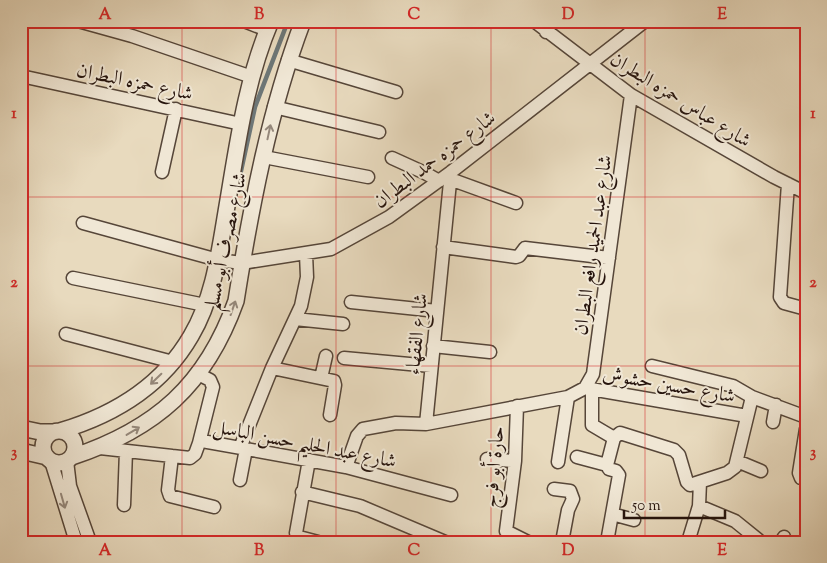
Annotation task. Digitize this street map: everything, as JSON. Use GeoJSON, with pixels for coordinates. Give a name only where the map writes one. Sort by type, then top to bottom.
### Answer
{"type":"FeatureCollection","features":[{"type":"Feature","properties":{"kind":"street"},"geometry":{"type":"LineString","coordinates":[[78,21],[132,36],[252,77]]}},
{"type":"Feature","properties":{"kind":"street"},"geometry":{"type":"LineString","coordinates":[[244,21],[269,26]]}},
{"type":"Feature","properties":{"kind":"street","name":"شارع مصرف أبو مسلم"},"geometry":{"type":"LineString","coordinates":[[69,459],[100,448],[150,420],[182,393],[214,351],[236,301],[242,262],[274,107],[288,60],[303,21]]}},
{"type":"Feature","properties":{"kind":"street","name":"شارع عباس حمزه البطران"},"geometry":{"type":"LineString","coordinates":[[534,21],[550,26],[590,64],[631,94],[806,193]]}},
{"type":"Feature","properties":{"kind":"street","name":"شارع حمزه حمد البطران"},"geometry":{"type":"LineString","coordinates":[[83,223],[218,260],[242,262],[331,249],[362,234],[447,178],[645,21]]}},
{"type":"Feature","properties":{"kind":"street","name":"شارع مصرف أبو مسلم"},"geometry":{"type":"LineString","coordinates":[[57,432],[86,424],[133,398],[154,382],[173,362],[192,336],[205,306],[218,260],[241,124],[252,77],[269,26]]}},
{"type":"Feature","properties":{"kind":"street"},"geometry":{"type":"LineString","coordinates":[[288,60],[396,92]]}},
{"type":"Feature","properties":{"kind":"street","name":"شارع حمزه البطران"},"geometry":{"type":"LineString","coordinates":[[21,76],[241,124]]}},
{"type":"Feature","properties":{"kind":"street","name":"شارع عبد الحميد رافع البطران"},"geometry":{"type":"LineString","coordinates":[[580,392],[593,374],[631,94]]}},
{"type":"Feature","properties":{"kind":"street"},"geometry":{"type":"LineString","coordinates":[[274,107],[379,132]]}},
{"type":"Feature","properties":{"kind":"street"},"geometry":{"type":"LineString","coordinates":[[162,172],[176,109]]}},
{"type":"Feature","properties":{"kind":"street"},"geometry":{"type":"LineString","coordinates":[[264,157],[368,177]]}},
{"type":"Feature","properties":{"kind":"street"},"geometry":{"type":"LineString","coordinates":[[392,158],[425,173],[447,178],[516,203]]}},
{"type":"Feature","properties":{"kind":"street","name":"شارع الفقهاء"},"geometry":{"type":"LineString","coordinates":[[426,424],[443,247],[447,178]]}},
{"type":"Feature","properties":{"kind":"street"},"geometry":{"type":"LineString","coordinates":[[788,184],[780,297],[784,303],[806,309]]}},
{"type":"Feature","properties":{"kind":"street"},"geometry":{"type":"LineString","coordinates":[[443,247],[516,257],[525,248],[609,258]]}},
{"type":"Feature","properties":{"kind":"street"},"geometry":{"type":"LineString","coordinates":[[240,480],[243,449],[272,368],[295,319],[305,292],[307,277],[306,254]]}},
{"type":"Feature","properties":{"kind":"street"},"geometry":{"type":"LineString","coordinates":[[72,278],[205,306]]}},
{"type":"Feature","properties":{"kind":"street"},"geometry":{"type":"LineString","coordinates":[[351,302],[437,310]]}},
{"type":"Feature","properties":{"kind":"street"},"geometry":{"type":"LineString","coordinates":[[295,319],[343,324]]}},
{"type":"Feature","properties":{"kind":"street"},"geometry":{"type":"LineString","coordinates":[[66,334],[173,362]]}},
{"type":"Feature","properties":{"kind":"street"},"geometry":{"type":"LineString","coordinates":[[433,346],[490,352]]}},
{"type":"Feature","properties":{"kind":"street"},"geometry":{"type":"LineString","coordinates":[[321,378],[326,356]]}},
{"type":"Feature","properties":{"kind":"street"},"geometry":{"type":"LineString","coordinates":[[344,358],[431,366]]}},
{"type":"Feature","properties":{"kind":"street"},"geometry":{"type":"LineString","coordinates":[[652,366],[732,386],[752,397],[806,417]]}},
{"type":"Feature","properties":{"kind":"street"},"geometry":{"type":"LineString","coordinates":[[272,368],[332,380],[335,383],[330,415]]}},
{"type":"Feature","properties":{"kind":"street"},"geometry":{"type":"LineString","coordinates":[[198,374],[210,380],[213,387],[198,443]]}},
{"type":"Feature","properties":{"kind":"street"},"geometry":{"type":"LineString","coordinates":[[346,467],[357,436],[363,429],[396,423],[426,424],[580,392]]}},
{"type":"Feature","properties":{"kind":"street"},"geometry":{"type":"LineString","coordinates":[[580,392],[592,425],[614,438]]}},
{"type":"Feature","properties":{"kind":"street"},"geometry":{"type":"LineString","coordinates":[[558,462],[580,392]]}},
{"type":"Feature","properties":{"kind":"street","name":"شارع حسين حشوش"},"geometry":{"type":"LineString","coordinates":[[580,392],[747,416]]}},
{"type":"Feature","properties":{"kind":"street"},"geometry":{"type":"LineString","coordinates":[[607,465],[614,438],[620,433],[674,450],[679,455],[687,482],[690,485],[732,471],[737,461],[752,397]]}},
{"type":"Feature","properties":{"kind":"street","name":"حارة أبو فرج"},"geometry":{"type":"LineString","coordinates":[[517,406],[514,461],[504,537],[528,542]]}},
{"type":"Feature","properties":{"kind":"street"},"geometry":{"type":"LineString","coordinates":[[773,422],[776,406]]}},
{"type":"Feature","properties":{"kind":"street"},"geometry":{"type":"LineString","coordinates":[[21,428],[40,432],[67,433],[75,444],[75,451],[69,459],[62,463],[21,451]]}},
{"type":"Feature","properties":{"kind":"street"},"geometry":{"type":"LineString","coordinates":[[806,429],[799,473],[801,478],[806,479]]}},
{"type":"Feature","properties":{"kind":"street"},"geometry":{"type":"LineString","coordinates":[[57,432],[45,440],[43,446],[76,542]]}},
{"type":"Feature","properties":{"kind":"street","name":"شارع عبد الحليم حسن الباسل"},"geometry":{"type":"LineString","coordinates":[[100,448],[190,458],[194,454],[198,443],[202,442],[346,467],[452,494]]}},
{"type":"Feature","properties":{"kind":"street"},"geometry":{"type":"LineString","coordinates":[[124,505],[126,451]]}},
{"type":"Feature","properties":{"kind":"street"},"geometry":{"type":"LineString","coordinates":[[172,456],[168,490],[170,496],[214,507]]}},
{"type":"Feature","properties":{"kind":"street"},"geometry":{"type":"LineString","coordinates":[[577,457],[607,465],[608,469],[616,472],[619,476],[606,542]]}},
{"type":"Feature","properties":{"kind":"street"},"geometry":{"type":"LineString","coordinates":[[69,459],[70,486],[90,542]]}},
{"type":"Feature","properties":{"kind":"street"},"geometry":{"type":"LineString","coordinates":[[487,459],[514,461]]}},
{"type":"Feature","properties":{"kind":"street"},"geometry":{"type":"LineString","coordinates":[[309,460],[296,533],[299,537],[318,542]]}},
{"type":"Feature","properties":{"kind":"street"},"geometry":{"type":"LineString","coordinates":[[737,461],[761,471]]}},
{"type":"Feature","properties":{"kind":"street"},"geometry":{"type":"LineString","coordinates":[[688,542],[699,506],[700,482]]}},
{"type":"Feature","properties":{"kind":"street"},"geometry":{"type":"LineString","coordinates":[[554,489],[570,491],[573,499],[568,510],[562,542]]}},
{"type":"Feature","properties":{"kind":"street"},"geometry":{"type":"LineString","coordinates":[[302,492],[360,506],[445,542]]}},
{"type":"Feature","properties":{"kind":"street"},"geometry":{"type":"LineString","coordinates":[[699,506],[735,521],[761,542]]}},
{"type":"Feature","properties":{"kind":"street"},"geometry":{"type":"LineString","coordinates":[[612,514],[634,520]]}},
{"type":"Feature","properties":{"kind":"waterway"},"geometry":{"type":"LineString","coordinates":[[239,180],[255,107],[288,21]]}}]}
